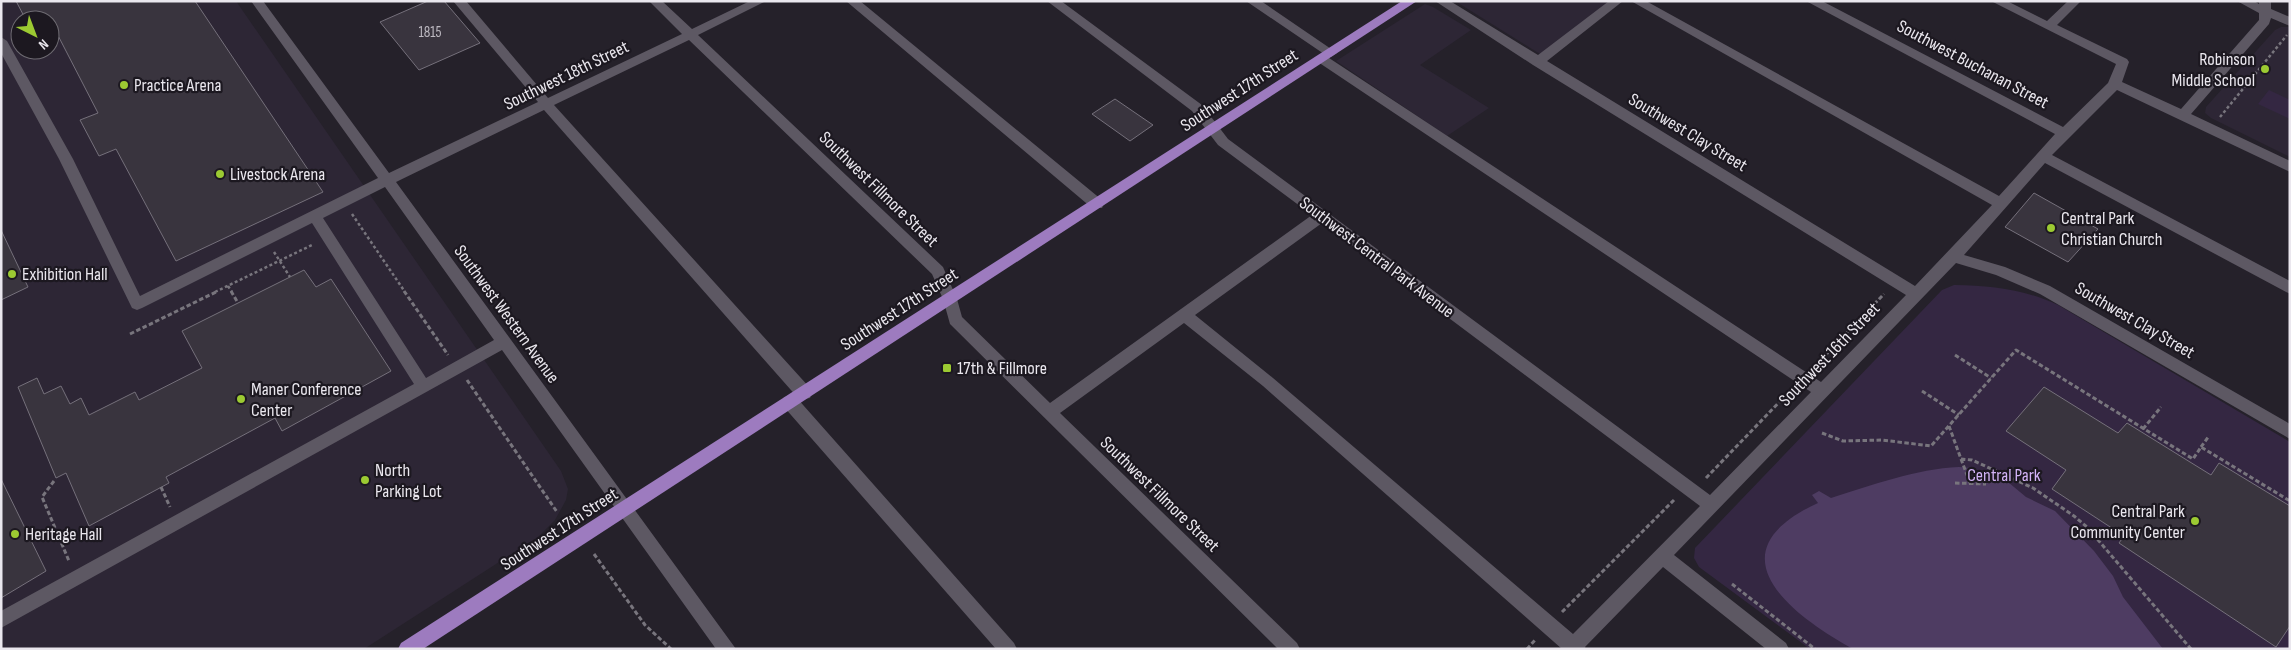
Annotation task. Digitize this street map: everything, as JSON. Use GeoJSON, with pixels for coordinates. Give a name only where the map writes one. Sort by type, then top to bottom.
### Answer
{"type":"FeatureCollection","features":[{"type":"Feature","properties":{"kind":"main road","name":"Southwest 17th Street"},"geometry":{"type":"LineString","coordinates":[[407,649],[1411,1]]}},
{"type":"Feature","properties":{"kind":"street","name":"Southwest Western Avenue"},"geometry":{"type":"LineString","coordinates":[[257,1],[727,649]]}},
{"type":"Feature","properties":{"kind":"street"},"geometry":{"type":"LineString","coordinates":[[459,1],[546,104],[804,393]]}},
{"type":"Feature","properties":{"kind":"street","name":"Southwest Fillmore Street"},"geometry":{"type":"LineString","coordinates":[[655,1],[938,271],[950,299],[955,320],[1291,649]]}},
{"type":"Feature","properties":{"kind":"street","name":"Southwest 18th Street"},"geometry":{"type":"LineString","coordinates":[[1,41],[66,159],[136,304],[387,180],[760,1]]}},
{"type":"Feature","properties":{"kind":"street"},"geometry":{"type":"LineString","coordinates":[[852,1],[1098,204]]}},
{"type":"Feature","properties":{"kind":"street","name":"Southwest Central Park Avenue"},"geometry":{"type":"LineString","coordinates":[[1053,1],[1197,108],[1223,142],[1710,504]]}},
{"type":"Feature","properties":{"kind":"street"},"geometry":{"type":"LineString","coordinates":[[1252,1],[1326,56],[1822,390]]}},
{"type":"Feature","properties":{"kind":"street","name":"Southwest Clay Street"},"geometry":{"type":"LineString","coordinates":[[1441,1],[1537,62],[1916,294]]}},
{"type":"Feature","properties":{"kind":"street"},"geometry":{"type":"LineString","coordinates":[[1537,62],[1617,1]]}},
{"type":"Feature","properties":{"kind":"street"},"geometry":{"type":"LineString","coordinates":[[1637,1],[2000,203]]}},
{"type":"Feature","properties":{"kind":"street","name":"Southwest Buchanan Street"},"geometry":{"type":"LineString","coordinates":[[1812,1],[2064,133]]}},
{"type":"Feature","properties":{"kind":"street"},"geometry":{"type":"LineString","coordinates":[[1997,1],[2123,62],[2114,85],[2122,86],[2290,167]]}},
{"type":"Feature","properties":{"kind":"street"},"geometry":{"type":"LineString","coordinates":[[2049,26],[2075,1]]}},
{"type":"Feature","properties":{"kind":"street"},"geometry":{"type":"LineString","coordinates":[[2243,1],[2265,6],[2290,22]]}},
{"type":"Feature","properties":{"kind":"street"},"geometry":{"type":"LineString","coordinates":[[2183,115],[2265,21],[2265,6]]}},
{"type":"Feature","properties":{"kind":"street","name":"Southwest 16th Street"},"geometry":{"type":"LineString","coordinates":[[1574,648],[1710,504],[1953,257],[2064,133],[2114,85]]}},
{"type":"Feature","properties":{"kind":"street"},"geometry":{"type":"LineString","coordinates":[[2043,156],[2290,288]]}},
{"type":"Feature","properties":{"kind":"street"},"geometry":{"type":"LineString","coordinates":[[315,216],[423,386]]}},
{"type":"Feature","properties":{"kind":"street"},"geometry":{"type":"LineString","coordinates":[[1050,412],[1321,216]]}},
{"type":"Feature","properties":{"kind":"street","name":"Southwest Clay Street"},"geometry":{"type":"LineString","coordinates":[[1953,257],[2000,271],[2045,290],[2290,432]]}},
{"type":"Feature","properties":{"kind":"street"},"geometry":{"type":"LineString","coordinates":[[1184,314],[1268,382],[1550,625],[1574,648]]}},
{"type":"Feature","properties":{"kind":"street"},"geometry":{"type":"LineString","coordinates":[[1,620],[504,342]]}},
{"type":"Feature","properties":{"kind":"street"},"geometry":{"type":"LineString","coordinates":[[790,402],[1008,649]]}},
{"type":"Feature","properties":{"kind":"street"},"geometry":{"type":"LineString","coordinates":[[1661,555],[1780,649]]}},
{"type":"Feature","properties":{"kind":"path"},"geometry":{"type":"LineString","coordinates":[[2211,129],[2289,32]]}},
{"type":"Feature","properties":{"kind":"path"},"geometry":{"type":"LineString","coordinates":[[130,334],[312,245]]}},
{"type":"Feature","properties":{"kind":"path"},"geometry":{"type":"LineString","coordinates":[[279,261],[290,277]]}},
{"type":"Feature","properties":{"kind":"path"},"geometry":{"type":"LineString","coordinates":[[1526,649],[1688,487],[1706,478],[1886,293],[1877,287],[1888,276]]}},
{"type":"Feature","properties":{"kind":"path"},"geometry":{"type":"LineString","coordinates":[[228,286],[238,303]]}},
{"type":"Feature","properties":{"kind":"path"},"geometry":{"type":"LineString","coordinates":[[1822,434],[1837,442],[1852,443],[1874,440],[1931,446],[2016,350],[2193,459],[2209,436]]}},
{"type":"Feature","properties":{"kind":"path"},"geometry":{"type":"LineString","coordinates":[[1955,355],[1991,378]]}},
{"type":"Feature","properties":{"kind":"path"},"geometry":{"type":"LineString","coordinates":[[1922,391],[1959,414]]}},
{"type":"Feature","properties":{"kind":"path"},"geometry":{"type":"LineString","coordinates":[[2143,429],[2161,407]]}},
{"type":"Feature","properties":{"kind":"path"},"geometry":{"type":"LineString","coordinates":[[1949,426],[1970,483]]}},
{"type":"Feature","properties":{"kind":"path"},"geometry":{"type":"LineString","coordinates":[[2200,447],[2290,501]]}},
{"type":"Feature","properties":{"kind":"path"},"geometry":{"type":"LineString","coordinates":[[1962,459],[1972,460],[2030,486],[2072,512],[2191,649]]}},
{"type":"Feature","properties":{"kind":"path"},"geometry":{"type":"LineString","coordinates":[[54,481],[42,497],[70,564]]}},
{"type":"Feature","properties":{"kind":"path"},"geometry":{"type":"LineString","coordinates":[[1955,483],[1986,484]]}},
{"type":"Feature","properties":{"kind":"path"},"geometry":{"type":"LineString","coordinates":[[161,488],[170,508]]}},
{"type":"Feature","properties":{"kind":"path"},"geometry":{"type":"LineString","coordinates":[[594,554],[645,625],[671,649]]}},
{"type":"Feature","properties":{"kind":"path"},"geometry":{"type":"LineString","coordinates":[[1728,581],[1815,649]]}},
{"type":"Feature","properties":{"kind":"shaded area"},"geometry":{"type":"Polygon","coordinates":[[[1,1],[236,1],[561,471],[568,489],[566,500],[555,520],[538,537],[364,649],[1,649],[1,1]]]}},
{"type":"Feature","properties":{"kind":"shaded area"},"geometry":{"type":"Polygon","coordinates":[[[1455,1],[1621,1],[1545,57],[1455,1]]]}},
{"type":"Feature","properties":{"kind":"shaded area"},"geometry":{"type":"Polygon","coordinates":[[[1425,4],[1471,30],[1420,65],[1489,108],[1447,136],[1336,61],[1425,4]]]}},
{"type":"Feature","properties":{"kind":"shaded area","name":"Robinson Middle School"},"geometry":{"type":"Polygon","coordinates":[[[2281,27],[2290,27],[2290,157],[2211,118],[2205,113],[2206,107],[2275,30],[2281,27]]]}},
{"type":"Feature","properties":{"kind":"shaded area"},"geometry":{"type":"Polygon","coordinates":[[[1959,467],[1972,468],[2008,482],[2026,497],[2055,511],[2094,551],[2113,576],[2123,597],[2163,649],[1853,649],[1805,618],[1785,600],[1771,581],[1765,561],[1769,541],[1786,522],[1818,503],[1812,495],[1819,491],[1831,498],[1910,474],[1959,467]]]}},
{"type":"Feature","properties":{"kind":"green space"},"geometry":{"type":"Polygon","coordinates":[[[2269,90],[2290,100],[2290,119],[2258,104],[2269,90]]]}},
{"type":"Feature","properties":{"kind":"green space","name":"Central Park"},"geometry":{"type":"Polygon","coordinates":[[[1954,285],[2007,289],[2033,295],[2058,305],[2290,442],[2290,649],[1810,649],[1699,567],[1694,558],[1695,548],[1942,290],[1954,285]]]}},
{"type":"Feature","properties":{"kind":"building","name":"Livestock Arena"},"geometry":{"type":"Polygon","coordinates":[[[16,1],[195,1],[323,192],[176,261],[116,149],[99,156],[80,120],[98,113],[60,39],[60,10],[21,10],[16,1]]]}},
{"type":"Feature","properties":{"kind":"building"},"geometry":{"type":"Polygon","coordinates":[[[428,1],[444,1],[480,43],[419,70],[380,22],[428,1]]]}},
{"type":"Feature","properties":{"kind":"building"},"geometry":{"type":"Polygon","coordinates":[[[1115,99],[1153,125],[1130,141],[1092,114],[1115,99]]]}},
{"type":"Feature","properties":{"kind":"building","name":"Central Park Christian Church"},"geometry":{"type":"Polygon","coordinates":[[[2034,193],[2098,229],[2068,262],[2005,227],[2034,193]]]}},
{"type":"Feature","properties":{"kind":"building","name":"Exhibition Hall"},"geometry":{"type":"Polygon","coordinates":[[[1,230],[28,287],[1,300],[1,230]]]}},
{"type":"Feature","properties":{"kind":"building","name":"Maner Conference Center"},"geometry":{"type":"Polygon","coordinates":[[[304,270],[316,287],[331,279],[391,371],[282,431],[275,418],[166,477],[169,483],[89,526],[66,473],[56,478],[18,387],[37,378],[44,394],[61,386],[70,404],[81,398],[89,415],[135,392],[139,400],[202,368],[182,331],[304,270]]]}},
{"type":"Feature","properties":{"kind":"building","name":"Central Park Community Center"},"geometry":{"type":"Polygon","coordinates":[[[2044,387],[2118,433],[2127,423],[2211,475],[2219,463],[2290,506],[2290,626],[2276,647],[2119,543],[2124,536],[2052,489],[2066,470],[2006,431],[2044,387]]]}},
{"type":"Feature","properties":{"kind":"building","name":"Heritage Hall"},"geometry":{"type":"Polygon","coordinates":[[[1,479],[46,571],[1,598],[1,479]]]}},
{"type":"Feature","properties":{"kind":"place","name":"Robinson Middle School"},"geometry":{"type":"Point","coordinates":[2265,69]}},
{"type":"Feature","properties":{"kind":"place","name":"Practice Arena"},"geometry":{"type":"Point","coordinates":[124,85]}},
{"type":"Feature","properties":{"kind":"place","name":"Livestock Arena"},"geometry":{"type":"Point","coordinates":[220,174]}},
{"type":"Feature","properties":{"kind":"place","name":"Central Park Christian Church"},"geometry":{"type":"Point","coordinates":[2051,228]}},
{"type":"Feature","properties":{"kind":"place","name":"Exhibition Hall"},"geometry":{"type":"Point","coordinates":[12,274]}},
{"type":"Feature","properties":{"kind":"place","name":"17th & Fillmore"},"geometry":{"type":"Point","coordinates":[947,368]}},
{"type":"Feature","properties":{"kind":"place","name":"Maner Conference Center"},"geometry":{"type":"Point","coordinates":[241,399]}},
{"type":"Feature","properties":{"kind":"place","name":"North Parking Lot"},"geometry":{"type":"Point","coordinates":[365,480]}},
{"type":"Feature","properties":{"kind":"place","name":"Central Park Community Center"},"geometry":{"type":"Point","coordinates":[2195,521]}},
{"type":"Feature","properties":{"kind":"place","name":"Heritage Hall"},"geometry":{"type":"Point","coordinates":[15,534]}}]}
